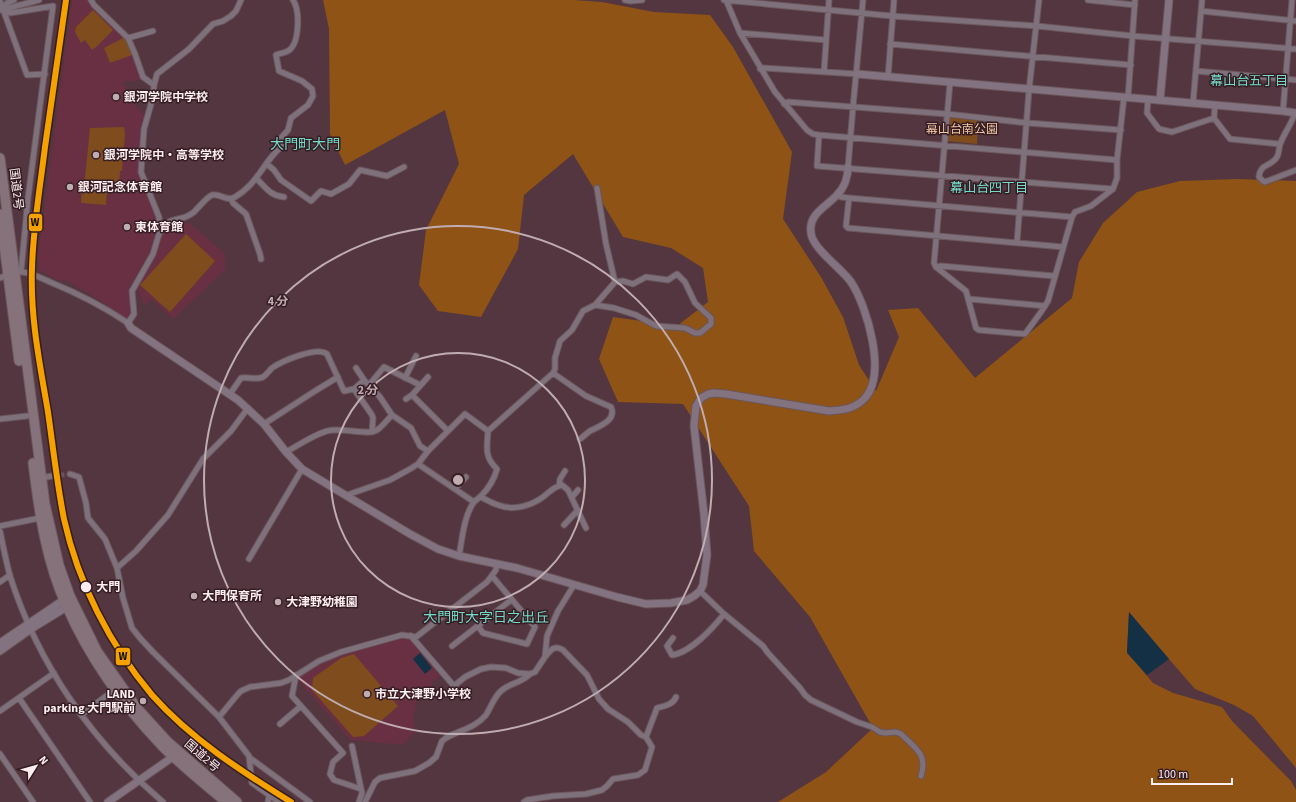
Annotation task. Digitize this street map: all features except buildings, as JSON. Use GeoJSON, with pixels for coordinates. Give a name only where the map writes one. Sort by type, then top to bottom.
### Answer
{"type":"FeatureCollection","features":[{"type":"Feature","properties":{"kind":"highway","name":"国道2号"},"geometry":{"type":"LineString","coordinates":[[0,158],[26,416],[40,518],[52,566],[69,601],[97,651],[137,708],[168,742],[176,755],[237,802]]}},
{"type":"Feature","properties":{"kind":"highway","name":"国道2号"},"geometry":{"type":"LineString","coordinates":[[0,214],[11,274],[45,504],[69,601],[91,655],[132,714],[226,802]]}},
{"type":"Feature","properties":{"kind":"street"},"geometry":{"type":"LineString","coordinates":[[1,10],[7,3],[14,0]]}},
{"type":"Feature","properties":{"kind":"street"},"geometry":{"type":"LineString","coordinates":[[1,10],[39,0]]}},
{"type":"Feature","properties":{"kind":"street"},"geometry":{"type":"LineString","coordinates":[[91,0],[94,5],[128,38],[143,77],[154,85]]}},
{"type":"Feature","properties":{"kind":"street"},"geometry":{"type":"LineString","coordinates":[[128,323],[134,314],[132,291],[153,254],[159,234],[159,217],[141,172],[144,129],[153,97],[157,74],[189,49],[213,24],[223,21],[231,16],[236,11],[241,0]]}},
{"type":"Feature","properties":{"kind":"street"},"geometry":{"type":"LineString","coordinates":[[159,234],[168,222],[185,218],[193,213],[209,196],[213,195],[231,199],[243,192],[257,179],[272,154],[281,147],[281,138],[288,130],[291,118],[308,105],[313,96],[312,89],[302,81],[279,71],[276,54],[289,51],[294,45],[299,20],[295,2],[293,0]]}},
{"type":"Feature","properties":{"kind":"street"},"geometry":{"type":"LineString","coordinates":[[625,0],[642,0]]}},
{"type":"Feature","properties":{"kind":"street"},"geometry":{"type":"LineString","coordinates":[[1117,160],[850,139],[820,136],[810,133],[784,104],[760,69],[740,34],[725,0],[892,16],[1037,26],[1133,36],[1296,49]]}},
{"type":"Feature","properties":{"kind":"street"},"geometry":{"type":"LineString","coordinates":[[824,72],[829,0]]}},
{"type":"Feature","properties":{"kind":"street"},"geometry":{"type":"LineString","coordinates":[[1,10],[10,13],[53,6],[28,198],[11,274],[39,277],[63,287],[128,323],[132,328],[230,394],[248,408],[264,424],[286,452],[302,469],[438,549],[459,556],[517,568],[646,604],[671,603],[687,600],[700,591],[703,585],[706,555],[704,514],[694,426],[696,406],[701,398],[708,394],[714,393],[829,411],[845,410],[854,407],[865,398],[874,383],[874,352],[864,309],[857,292],[850,282],[820,250],[812,239],[810,233],[812,221],[816,214],[838,194],[844,185],[848,173],[863,0]]}},
{"type":"Feature","properties":{"kind":"street"},"geometry":{"type":"LineString","coordinates":[[888,77],[894,0]]}},
{"type":"Feature","properties":{"kind":"street"},"geometry":{"type":"LineString","coordinates":[[1017,242],[1028,122],[1029,90],[1034,56],[1039,0]]}},
{"type":"Feature","properties":{"kind":"street"},"geometry":{"type":"LineString","coordinates":[[950,82],[934,263],[936,267],[964,289],[969,299],[976,328],[979,330],[1025,334],[1048,301],[1072,217],[1075,212],[1090,206],[1113,189],[1117,178],[1117,160],[1131,65],[1135,2],[1088,0]]}},
{"type":"Feature","properties":{"kind":"street"},"geometry":{"type":"LineString","coordinates":[[1160,100],[1170,0]]}},
{"type":"Feature","properties":{"kind":"street"},"geometry":{"type":"LineString","coordinates":[[1193,103],[1202,0]]}},
{"type":"Feature","properties":{"kind":"street"},"geometry":{"type":"LineString","coordinates":[[1283,111],[1288,49],[1293,20],[1292,0]]}},
{"type":"Feature","properties":{"kind":"street"},"geometry":{"type":"LineString","coordinates":[[0,1],[1,10],[27,75],[45,74]]}},
{"type":"Feature","properties":{"kind":"street"},"geometry":{"type":"LineString","coordinates":[[1201,11],[1293,20]]}},
{"type":"Feature","properties":{"kind":"street"},"geometry":{"type":"LineString","coordinates":[[128,38],[153,31]]}},
{"type":"Feature","properties":{"kind":"street"},"geometry":{"type":"LineString","coordinates":[[740,34],[826,40]]}},
{"type":"Feature","properties":{"kind":"street"},"geometry":{"type":"LineString","coordinates":[[890,44],[1131,65]]}},
{"type":"Feature","properties":{"kind":"street"},"geometry":{"type":"LineString","coordinates":[[760,69],[764,68],[857,74],[1296,113],[1279,144],[1279,153],[1277,157],[1269,165],[1263,166],[1259,177],[1265,182],[1296,170]]}},
{"type":"Feature","properties":{"kind":"street"},"geometry":{"type":"LineString","coordinates":[[1196,71],[1296,80]]}},
{"type":"Feature","properties":{"kind":"street"},"geometry":{"type":"LineString","coordinates":[[1148,99],[1147,113],[1159,129],[1162,130],[1172,132],[1214,118]]}},
{"type":"Feature","properties":{"kind":"street"},"geometry":{"type":"LineString","coordinates":[[784,104],[788,102],[853,106],[1121,130]]}},
{"type":"Feature","properties":{"kind":"street"},"geometry":{"type":"LineString","coordinates":[[1215,105],[1214,118],[1230,139],[1279,144]]}},
{"type":"Feature","properties":{"kind":"street"},"geometry":{"type":"LineString","coordinates":[[820,136],[817,166],[848,167],[1113,189]]}},
{"type":"Feature","properties":{"kind":"street"},"geometry":{"type":"LineString","coordinates":[[267,164],[274,170],[281,180],[311,201],[321,191],[331,194],[349,184],[360,170],[387,176],[404,167]]}},
{"type":"Feature","properties":{"kind":"street"},"geometry":{"type":"LineString","coordinates":[[257,179],[269,192],[276,196],[284,197]]}},
{"type":"Feature","properties":{"kind":"street"},"geometry":{"type":"LineString","coordinates":[[597,188],[606,244],[615,282]]}},
{"type":"Feature","properties":{"kind":"street"},"geometry":{"type":"LineString","coordinates":[[838,194],[841,197],[848,198],[1072,217]]}},
{"type":"Feature","properties":{"kind":"street"},"geometry":{"type":"LineString","coordinates":[[848,198],[846,226],[848,228],[1063,247]]}},
{"type":"Feature","properties":{"kind":"street"},"geometry":{"type":"LineString","coordinates":[[231,199],[232,203],[246,214],[261,259]]}},
{"type":"Feature","properties":{"kind":"street"},"geometry":{"type":"LineString","coordinates":[[936,267],[941,266],[1054,276]]}},
{"type":"Feature","properties":{"kind":"street"},"geometry":{"type":"LineString","coordinates":[[459,556],[463,529],[474,502],[481,497],[492,483],[497,469],[491,464],[488,457],[488,431],[553,373],[555,369],[555,358],[560,341],[572,330],[583,311],[596,305],[615,282],[623,281],[634,284],[646,278],[668,280],[678,274],[685,282],[695,303],[711,318],[711,324],[700,333],[695,333],[685,328],[656,326],[636,314],[596,305]]}},
{"type":"Feature","properties":{"kind":"street"},"geometry":{"type":"LineString","coordinates":[[969,299],[1045,306]]}},
{"type":"Feature","properties":{"kind":"street"},"geometry":{"type":"LineString","coordinates":[[230,394],[241,378],[263,377],[270,369],[312,352],[324,352],[327,354],[344,391],[354,389],[364,380]]}},
{"type":"Feature","properties":{"kind":"street"},"geometry":{"type":"LineString","coordinates":[[405,378],[416,356]]}},
{"type":"Feature","properties":{"kind":"street"},"geometry":{"type":"LineString","coordinates":[[369,385],[384,367],[420,386]]}},
{"type":"Feature","properties":{"kind":"street"},"geometry":{"type":"LineString","coordinates":[[356,368],[364,380],[380,397],[392,415],[411,428],[420,446],[428,451]]}},
{"type":"Feature","properties":{"kind":"street"},"geometry":{"type":"LineString","coordinates":[[553,373],[586,396],[611,407],[612,416],[607,422],[580,439]]}},
{"type":"Feature","properties":{"kind":"street"},"geometry":{"type":"LineString","coordinates":[[406,399],[412,395],[428,377]]}},
{"type":"Feature","properties":{"kind":"street"},"geometry":{"type":"LineString","coordinates":[[264,424],[315,390],[338,378]]}},
{"type":"Feature","properties":{"kind":"street"},"geometry":{"type":"LineString","coordinates":[[354,389],[373,418],[372,432]]}},
{"type":"Feature","properties":{"kind":"street"},"geometry":{"type":"LineString","coordinates":[[412,395],[448,431]]}},
{"type":"Feature","properties":{"kind":"street"},"geometry":{"type":"LineString","coordinates":[[117,568],[136,551],[168,515],[203,459],[231,431],[248,408]]}},
{"type":"Feature","properties":{"kind":"street"},"geometry":{"type":"LineString","coordinates":[[347,495],[390,480],[418,464],[428,451],[465,414],[488,431]]}},
{"type":"Feature","properties":{"kind":"street"},"geometry":{"type":"LineString","coordinates":[[286,452],[315,436],[328,431],[347,430],[369,433],[376,431],[392,415]]}},
{"type":"Feature","properties":{"kind":"street"},"geometry":{"type":"LineString","coordinates":[[0,419],[26,416]]}},
{"type":"Feature","properties":{"kind":"street"},"geometry":{"type":"LineString","coordinates":[[418,464],[474,502]]}},
{"type":"Feature","properties":{"kind":"street"},"geometry":{"type":"LineString","coordinates":[[249,560],[302,469]]}},
{"type":"Feature","properties":{"kind":"street"},"geometry":{"type":"LineString","coordinates":[[559,486],[560,479],[565,471]]}},
{"type":"Feature","properties":{"kind":"street"},"geometry":{"type":"LineString","coordinates":[[70,474],[79,477],[86,503],[88,518],[104,539],[117,568],[123,598],[132,628],[153,652],[218,717],[250,758],[310,802]]}},
{"type":"Feature","properties":{"kind":"street"},"geometry":{"type":"LineString","coordinates":[[41,478],[52,476]]}},
{"type":"Feature","properties":{"kind":"street"},"geometry":{"type":"LineString","coordinates":[[455,489],[466,477]]}},
{"type":"Feature","properties":{"kind":"street"},"geometry":{"type":"LineString","coordinates":[[481,497],[499,506],[514,508],[525,506],[534,502],[556,486],[562,485],[568,490],[572,497],[586,528]]}},
{"type":"Feature","properties":{"kind":"street"},"geometry":{"type":"LineString","coordinates":[[572,497],[578,490]]}},
{"type":"Feature","properties":{"kind":"street"},"geometry":{"type":"LineString","coordinates":[[564,525],[578,510]]}},
{"type":"Feature","properties":{"kind":"street"},"geometry":{"type":"LineString","coordinates":[[0,526],[40,518]]}},
{"type":"Feature","properties":{"kind":"street"},"geometry":{"type":"LineString","coordinates":[[0,531],[10,575],[30,626],[54,673],[81,715],[113,754],[139,781],[163,802]]}},
{"type":"Feature","properties":{"kind":"street"},"geometry":{"type":"LineString","coordinates":[[218,717],[238,694],[250,687],[281,683],[289,680],[319,661],[341,652],[402,635],[416,637],[487,582],[496,570],[496,564]]}},
{"type":"Feature","properties":{"kind":"street"},"geometry":{"type":"LineString","coordinates":[[0,582],[10,575]]}},
{"type":"Feature","properties":{"kind":"street"},"geometry":{"type":"LineString","coordinates":[[478,626],[483,632],[527,644],[535,627],[492,576]]}},
{"type":"Feature","properties":{"kind":"street"},"geometry":{"type":"LineString","coordinates":[[545,657],[547,636],[558,611],[574,585]]}},
{"type":"Feature","properties":{"kind":"street"},"geometry":{"type":"LineString","coordinates":[[700,591],[724,614],[763,646],[800,688],[804,695],[811,700],[880,732],[896,732],[901,734],[923,757],[924,767],[921,776]]}},
{"type":"Feature","properties":{"kind":"street"},"geometry":{"type":"LineString","coordinates":[[452,646],[511,600]]}},
{"type":"Feature","properties":{"kind":"street"},"geometry":{"type":"LineString","coordinates":[[0,643],[69,601]]}},
{"type":"Feature","properties":{"kind":"street"},"geometry":{"type":"LineString","coordinates":[[673,638],[668,646],[672,655],[684,651],[705,635],[713,628],[724,614]]}},
{"type":"Feature","properties":{"kind":"street"},"geometry":{"type":"LineString","coordinates":[[0,651],[30,626]]}},
{"type":"Feature","properties":{"kind":"street"},"geometry":{"type":"LineString","coordinates":[[411,636],[454,686],[465,677],[481,669],[491,667],[506,668],[518,673],[530,674]]}},
{"type":"Feature","properties":{"kind":"street"},"geometry":{"type":"LineString","coordinates":[[365,802],[375,782],[386,776],[415,771],[430,764],[436,757],[442,741],[475,725],[485,716],[505,687],[526,678],[535,672],[552,649],[559,647],[587,675],[599,699],[608,709],[628,722],[641,735],[646,737],[652,747],[645,770],[638,775],[613,779],[602,790],[586,794],[553,796],[527,800],[524,802]]}},
{"type":"Feature","properties":{"kind":"street"},"geometry":{"type":"LineString","coordinates":[[0,711],[54,673]]}},
{"type":"Feature","properties":{"kind":"street"},"geometry":{"type":"LineString","coordinates":[[296,675],[292,696],[343,753],[333,762],[330,774],[334,780],[361,789]]}},
{"type":"Feature","properties":{"kind":"street"},"geometry":{"type":"LineString","coordinates":[[81,715],[114,690]]}},
{"type":"Feature","properties":{"kind":"street"},"geometry":{"type":"LineString","coordinates":[[646,737],[657,708],[669,704],[675,700],[676,697]]}},
{"type":"Feature","properties":{"kind":"street"},"geometry":{"type":"LineString","coordinates":[[19,698],[90,802]]}},
{"type":"Feature","properties":{"kind":"street"},"geometry":{"type":"LineString","coordinates":[[280,724],[301,706]]}},
{"type":"Feature","properties":{"kind":"street"},"geometry":{"type":"LineString","coordinates":[[352,746],[362,793],[359,802]]}},
{"type":"Feature","properties":{"kind":"street"},"geometry":{"type":"LineString","coordinates":[[0,754],[33,802]]}},
{"type":"Feature","properties":{"kind":"street"},"geometry":{"type":"LineString","coordinates":[[108,802],[176,755]]}},
{"type":"Feature","properties":{"kind":"street"},"geometry":{"type":"LineString","coordinates":[[250,758],[252,784],[279,802]]}},
{"type":"Feature","properties":{"kind":"street"},"geometry":{"type":"LineString","coordinates":[[268,802],[269,796]]}},
{"type":"Feature","properties":{"kind":"shaded area","name":"銀河学院中・高等学校"},"geometry":{"type":"Polygon","coordinates":[[[72,0],[88,0],[96,11],[125,37],[134,55],[142,80],[123,82],[136,107],[144,115],[140,134],[139,176],[153,203],[156,218],[156,230],[150,252],[129,288],[129,299],[132,313],[127,319],[110,310],[107,305],[68,281],[57,280],[40,271],[38,253],[72,0]]]}},
{"type":"Feature","properties":{"kind":"shaded area"},"geometry":{"type":"Polygon","coordinates":[[[323,0],[574,0],[602,2],[654,12],[710,15],[733,47],[792,152],[783,219],[821,277],[843,317],[859,365],[876,391],[899,337],[888,310],[918,308],[975,378],[1072,298],[1079,262],[1103,223],[1137,192],[1180,181],[1237,179],[1296,181],[1296,768],[1253,716],[1234,705],[1195,689],[1129,613],[1127,652],[1153,683],[1173,693],[1222,707],[1232,721],[1291,781],[1296,790],[1296,802],[778,802],[826,772],[873,728],[810,617],[754,551],[749,506],[683,404],[618,402],[599,359],[613,317],[677,326],[708,302],[703,268],[671,248],[623,237],[573,154],[524,195],[518,249],[481,317],[438,311],[419,285],[426,230],[459,164],[445,110],[345,165],[330,134],[329,29],[323,0]]]}},
{"type":"Feature","properties":{"kind":"shaded area"},"geometry":{"type":"Polygon","coordinates":[[[176,223],[190,223],[224,253],[226,269],[173,319],[151,299],[145,305],[137,287],[157,252],[162,236],[169,226],[176,223]]]}},
{"type":"Feature","properties":{"kind":"shaded area","name":"市立大津野小学校"},"geometry":{"type":"Polygon","coordinates":[[[409,637],[442,674],[416,701],[414,715],[415,732],[403,745],[350,740],[298,680],[299,676],[331,658],[409,637]]]}},
{"type":"Feature","properties":{"kind":"green space"},"geometry":{"type":"Polygon","coordinates":[[[93,10],[113,30],[92,50],[85,40],[81,43],[75,32],[76,27],[93,10]]]}},
{"type":"Feature","properties":{"kind":"green space"},"geometry":{"type":"Polygon","coordinates":[[[125,37],[132,55],[110,63],[104,48],[125,37]]]}},
{"type":"Feature","properties":{"kind":"green space","name":"幕山台南公園"},"geometry":{"type":"Polygon","coordinates":[[[947,114],[979,117],[977,144],[946,141],[947,114]]]}},
{"type":"Feature","properties":{"kind":"green space"},"geometry":{"type":"Polygon","coordinates":[[[124,127],[125,134],[119,190],[84,187],[90,128],[124,127]]]}},
{"type":"Feature","properties":{"kind":"green space"},"geometry":{"type":"Polygon","coordinates":[[[82,188],[107,190],[106,205],[81,203],[82,188]]]}},
{"type":"Feature","properties":{"kind":"green space"},"geometry":{"type":"Polygon","coordinates":[[[186,234],[215,261],[170,312],[140,285],[186,234]]]}},
{"type":"Feature","properties":{"kind":"green space"},"geometry":{"type":"Polygon","coordinates":[[[354,654],[398,706],[364,736],[353,737],[312,690],[313,678],[341,658],[354,654]]]}},
{"type":"Feature","properties":{"kind":"water"},"geometry":{"type":"Polygon","coordinates":[[[1129,612],[1169,659],[1147,675],[1127,653],[1129,612]]]}},
{"type":"Feature","properties":{"kind":"water"},"geometry":{"type":"Polygon","coordinates":[[[420,653],[432,668],[425,674],[413,659],[420,653]]]}},
{"type":"Feature","properties":{"kind":"tunnel"},"geometry":{"type":"LineString","coordinates":[[52,476],[70,474]]}},
{"type":"Feature","properties":{"kind":"transit line","name":"W"},"geometry":{"type":"LineString","coordinates":[[66,0],[37,208],[32,286],[34,323],[39,359],[57,479],[70,543],[87,590],[109,634],[122,655],[152,695],[167,711],[200,740],[235,766],[291,802]]}},
{"type":"Feature","properties":{"kind":"place","name":"銀河学院中学校"},"geometry":{"type":"Point","coordinates":[116,97]}},
{"type":"Feature","properties":{"kind":"place","name":"銀河学院中・高等学校"},"geometry":{"type":"Point","coordinates":[96,155]}},
{"type":"Feature","properties":{"kind":"place","name":"銀河記念体育館"},"geometry":{"type":"Point","coordinates":[70,187]}},
{"type":"Feature","properties":{"kind":"place","name":"東体育館"},"geometry":{"type":"Point","coordinates":[127,227]}},
{"type":"Feature","properties":{"kind":"place","name":"大門"},"geometry":{"type":"Point","coordinates":[86,587]}},
{"type":"Feature","properties":{"kind":"place","name":"大門保育所"},"geometry":{"type":"Point","coordinates":[194,596]}},
{"type":"Feature","properties":{"kind":"place","name":"大津野幼稚園"},"geometry":{"type":"Point","coordinates":[278,602]}},
{"type":"Feature","properties":{"kind":"place","name":"市立大津野小学校"},"geometry":{"type":"Point","coordinates":[367,694]}},
{"type":"Feature","properties":{"kind":"place","name":"LAND parking 大門駅前"},"geometry":{"type":"Point","coordinates":[143,701]}},
{"type":"Feature","properties":{"kind":"district","name":"幕山台五丁目"},"geometry":{"type":"Point","coordinates":[1249,81]}},
{"type":"Feature","properties":{"kind":"district","name":"大門町大門"},"geometry":{"type":"Point","coordinates":[305,145]}},
{"type":"Feature","properties":{"kind":"district","name":"幕山台四丁目"},"geometry":{"type":"Point","coordinates":[989,188]}},
{"type":"Feature","properties":{"kind":"district","name":"大門町大字日之出丘"},"geometry":{"type":"Point","coordinates":[486,618]}}]}
